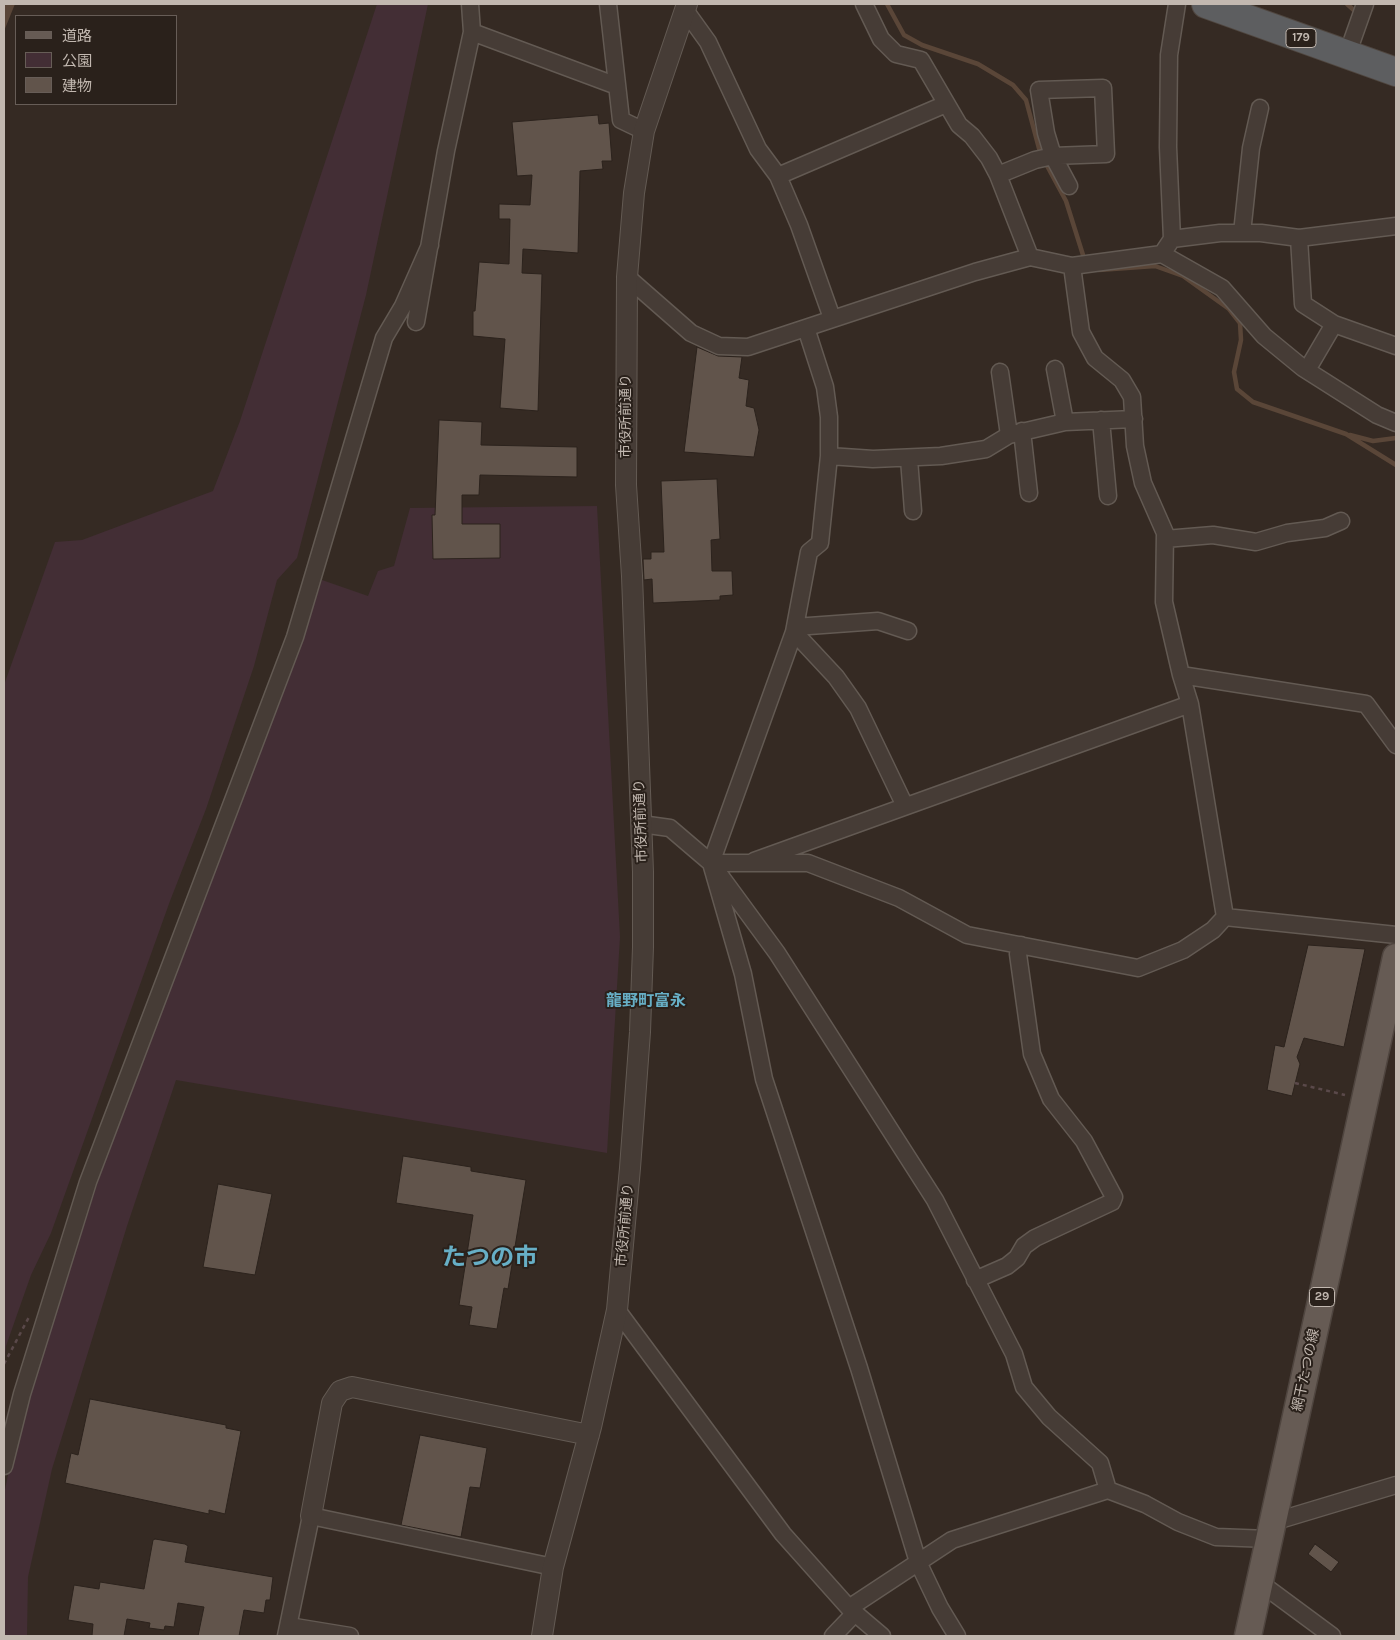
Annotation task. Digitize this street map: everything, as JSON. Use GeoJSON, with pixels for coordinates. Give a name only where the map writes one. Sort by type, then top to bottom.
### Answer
{"type":"FeatureCollection","features":[{"type":"Feature","properties":{"kind":"highway","name":"179"},"geometry":{"type":"LineString","coordinates":[[1206,4],[1396,72]]}},
{"type":"Feature","properties":{"kind":"main road","name":"網干たつの線"},"geometry":{"type":"LineString","coordinates":[[1248,1636],[1396,957]]}},
{"type":"Feature","properties":{"kind":"street"},"geometry":{"type":"LineString","coordinates":[[416,322],[446,151],[472,32],[470,4]]}},
{"type":"Feature","properties":{"kind":"street"},"geometry":{"type":"LineString","coordinates":[[608,4],[621,120],[644,131]]}},
{"type":"Feature","properties":{"kind":"street"},"geometry":{"type":"LineString","coordinates":[[864,4],[881,39],[896,54],[921,60],[959,124],[972,136],[998,175],[1030,257]]}},
{"type":"Feature","properties":{"kind":"street"},"geometry":{"type":"LineString","coordinates":[[1162,254],[1172,240],[1168,147],[1169,55],[1177,4]]}},
{"type":"Feature","properties":{"kind":"street"},"geometry":{"type":"LineString","coordinates":[[1347,55],[1362,5]]}},
{"type":"Feature","properties":{"kind":"street"},"geometry":{"type":"LineString","coordinates":[[686,7],[708,42],[758,149],[778,176],[832,318]]}},
{"type":"Feature","properties":{"kind":"street","name":"市役所前通り"},"geometry":{"type":"LineString","coordinates":[[542,1636],[553,1567],[589,1435],[617,1310],[640,1032],[643,946],[641,824],[632,576],[626,485],[627,277],[634,193],[644,131],[686,7]]}},
{"type":"Feature","properties":{"kind":"street"},"geometry":{"type":"LineString","coordinates":[[472,32],[617,86]]}},
{"type":"Feature","properties":{"kind":"street"},"geometry":{"type":"LineString","coordinates":[[998,175],[1034,160],[1053,156],[1106,154],[1103,88],[1039,90],[1046,133],[1053,156],[1069,186]]}},
{"type":"Feature","properties":{"kind":"street"},"geometry":{"type":"LineString","coordinates":[[778,176],[946,104]]}},
{"type":"Feature","properties":{"kind":"street"},"geometry":{"type":"LineString","coordinates":[[1242,233],[1251,148],[1260,108]]}},
{"type":"Feature","properties":{"kind":"street"},"geometry":{"type":"LineString","coordinates":[[1172,240],[1220,233],[1299,238],[1396,226]]}},
{"type":"Feature","properties":{"kind":"street"},"geometry":{"type":"LineString","coordinates":[[1299,238],[1303,304],[1334,324],[1396,346]]}},
{"type":"Feature","properties":{"kind":"street"},"geometry":{"type":"LineString","coordinates":[[4,1466],[22,1394],[88,1182],[295,637],[384,338],[403,306],[430,245]]}},
{"type":"Feature","properties":{"kind":"street"},"geometry":{"type":"LineString","coordinates":[[627,277],[691,333],[719,346],[748,346],[975,272],[1030,257],[1072,266],[1162,254],[1222,288],[1264,336],[1307,370],[1377,415],[1396,423]]}},
{"type":"Feature","properties":{"kind":"street"},"geometry":{"type":"LineString","coordinates":[[1072,266],[1081,332],[1095,358],[1122,380],[1132,397],[1135,446],[1143,483],[1165,533],[1164,602],[1180,675],[1190,704],[1225,917]]}},
{"type":"Feature","properties":{"kind":"street"},"geometry":{"type":"LineString","coordinates":[[1307,370],[1334,324]]}},
{"type":"Feature","properties":{"kind":"street"},"geometry":{"type":"LineString","coordinates":[[806,328],[825,387],[829,417],[829,456],[820,543],[810,552],[794,629],[711,863],[743,974],[764,1079],[859,1368],[918,1562],[940,1608],[957,1636]]}},
{"type":"Feature","properties":{"kind":"street"},"geometry":{"type":"LineString","coordinates":[[1056,369],[1064,422]]}},
{"type":"Feature","properties":{"kind":"street"},"geometry":{"type":"LineString","coordinates":[[1000,372],[1029,493]]}},
{"type":"Feature","properties":{"kind":"street"},"geometry":{"type":"LineString","coordinates":[[829,456],[909,459],[986,449],[1016,433],[1064,422],[1134,419]]}},
{"type":"Feature","properties":{"kind":"street"},"geometry":{"type":"LineString","coordinates":[[1101,420],[1108,496]]}},
{"type":"Feature","properties":{"kind":"street"},"geometry":{"type":"LineString","coordinates":[[909,459],[913,512]]}},
{"type":"Feature","properties":{"kind":"street"},"geometry":{"type":"LineString","coordinates":[[1165,539],[1213,535],[1256,542],[1287,533],[1325,528],[1341,522]]}},
{"type":"Feature","properties":{"kind":"street"},"geometry":{"type":"LineString","coordinates":[[794,629],[878,621],[908,631]]}},
{"type":"Feature","properties":{"kind":"street"},"geometry":{"type":"LineString","coordinates":[[794,629],[836,677],[858,708],[905,806]]}},
{"type":"Feature","properties":{"kind":"street"},"geometry":{"type":"LineString","coordinates":[[1180,675],[1366,704],[1396,745]]}},
{"type":"Feature","properties":{"kind":"street"},"geometry":{"type":"LineString","coordinates":[[754,861],[1190,704]]}},
{"type":"Feature","properties":{"kind":"street"},"geometry":{"type":"LineString","coordinates":[[641,824],[670,828],[711,863],[777,953],[930,1192],[1014,1354],[1024,1387],[1049,1418],[1100,1462],[1108,1490]]}},
{"type":"Feature","properties":{"kind":"street"},"geometry":{"type":"LineString","coordinates":[[711,863],[754,861],[808,863],[899,898],[967,935],[1138,968],[1183,950],[1213,930],[1225,917]]}},
{"type":"Feature","properties":{"kind":"street"},"geometry":{"type":"LineString","coordinates":[[1225,917],[1396,934]]}},
{"type":"Feature","properties":{"kind":"street"},"geometry":{"type":"LineString","coordinates":[[975,1280],[1007,1266],[1017,1258],[1024,1246],[1035,1238],[1112,1202],[1114,1197],[1084,1142],[1051,1099],[1032,1054],[1018,954],[1021,945]]}},
{"type":"Feature","properties":{"kind":"street"},"geometry":{"type":"LineString","coordinates":[[617,1310],[783,1534],[852,1610],[882,1636]]}},
{"type":"Feature","properties":{"kind":"street"},"geometry":{"type":"LineString","coordinates":[[350,1636],[288,1631],[332,1403],[340,1391],[352,1387],[589,1435]]}},
{"type":"Feature","properties":{"kind":"street"},"geometry":{"type":"LineString","coordinates":[[833,1636],[852,1610],[952,1540],[1108,1490],[1145,1504],[1178,1522],[1216,1537],[1271,1530],[1396,1485]]}},
{"type":"Feature","properties":{"kind":"street"},"geometry":{"type":"LineString","coordinates":[[311,1516],[553,1567]]}},
{"type":"Feature","properties":{"kind":"street"},"geometry":{"type":"LineString","coordinates":[[1260,1582],[1332,1636]]}},
{"type":"Feature","properties":{"kind":"path"},"geometry":{"type":"LineString","coordinates":[[1295,1083],[1348,1096]]}},
{"type":"Feature","properties":{"kind":"green space"},"geometry":{"type":"Polygon","coordinates":[[[377,4],[428,4],[366,295],[297,558],[277,580],[254,666],[206,809],[170,901],[51,1233],[31,1275],[6,1346],[4,1367],[4,685],[55,542],[82,540],[213,491],[240,421],[377,4]]]}},
{"type":"Feature","properties":{"kind":"green space"},"geometry":{"type":"Polygon","coordinates":[[[597,506],[620,937],[607,1153],[176,1080],[127,1226],[52,1469],[28,1577],[27,1636],[4,1636],[4,1494],[16,1437],[101,1172],[141,1058],[200,910],[303,637],[322,580],[368,596],[378,571],[394,566],[410,508],[597,506]]]}},
{"type":"Feature","properties":{"kind":"shaded area"},"geometry":{"type":"Polygon","coordinates":[[[4,4],[15,4],[4,31],[4,4]]]}},
{"type":"Feature","properties":{"kind":"building"},"geometry":{"type":"Polygon","coordinates":[[[598,115],[599,124],[609,123],[612,161],[602,161],[603,169],[580,171],[578,253],[523,249],[522,273],[542,274],[538,411],[500,408],[505,339],[473,336],[473,311],[475,311],[479,262],[509,264],[510,219],[499,219],[499,204],[530,205],[532,175],[517,176],[512,122],[598,115]]]}},
{"type":"Feature","properties":{"kind":"building"},"geometry":{"type":"Polygon","coordinates":[[[697,347],[718,356],[742,357],[739,378],[749,380],[746,406],[754,408],[759,430],[754,457],[684,452],[697,347]]]}},
{"type":"Feature","properties":{"kind":"building"},"geometry":{"type":"Polygon","coordinates":[[[439,420],[482,422],[481,445],[577,447],[577,477],[480,475],[479,495],[462,495],[462,524],[500,524],[500,558],[433,559],[432,515],[435,515],[439,420]]]}},
{"type":"Feature","properties":{"kind":"building"},"geometry":{"type":"Polygon","coordinates":[[[717,479],[720,539],[711,540],[712,571],[732,571],[733,595],[720,596],[720,600],[653,603],[652,579],[644,580],[643,559],[651,559],[651,552],[664,552],[661,481],[717,479]]]}},
{"type":"Feature","properties":{"kind":"building"},"geometry":{"type":"Polygon","coordinates":[[[1308,945],[1365,949],[1344,1047],[1304,1038],[1297,1057],[1300,1064],[1292,1096],[1267,1090],[1275,1045],[1284,1047],[1308,945]]]}},
{"type":"Feature","properties":{"kind":"building"},"geometry":{"type":"Polygon","coordinates":[[[403,1156],[471,1167],[471,1171],[526,1180],[508,1289],[504,1288],[497,1329],[469,1325],[472,1307],[459,1305],[473,1215],[396,1203],[403,1156]]]}},
{"type":"Feature","properties":{"kind":"building"},"geometry":{"type":"Polygon","coordinates":[[[218,1184],[272,1194],[255,1275],[203,1267],[218,1184]]]}},
{"type":"Feature","properties":{"kind":"building"},"geometry":{"type":"Polygon","coordinates":[[[90,1399],[226,1425],[226,1428],[241,1431],[225,1514],[209,1510],[209,1514],[65,1483],[71,1453],[78,1455],[90,1399]]]}},
{"type":"Feature","properties":{"kind":"building"},"geometry":{"type":"Polygon","coordinates":[[[420,1435],[487,1448],[480,1488],[470,1487],[461,1537],[401,1525],[420,1435]]]}},
{"type":"Feature","properties":{"kind":"building"},"geometry":{"type":"Polygon","coordinates":[[[153,1540],[188,1546],[185,1562],[273,1577],[270,1600],[266,1600],[264,1613],[244,1610],[239,1636],[198,1636],[204,1607],[178,1603],[174,1627],[165,1626],[164,1630],[149,1628],[150,1623],[127,1619],[124,1636],[92,1636],[93,1624],[68,1620],[74,1585],[99,1589],[100,1582],[144,1589],[153,1540]]]}},
{"type":"Feature","properties":{"kind":"building"},"geometry":{"type":"Polygon","coordinates":[[[1315,1544],[1339,1562],[1331,1572],[1308,1554],[1315,1544]]]}},
{"type":"Feature","properties":{"kind":"waterway"},"geometry":{"type":"LineString","coordinates":[[887,4],[904,35],[922,45],[978,64],[1013,85],[1026,100],[1041,156]]}},
{"type":"Feature","properties":{"kind":"waterway"},"geometry":{"type":"LineString","coordinates":[[1347,4],[1357,13]]}},
{"type":"Feature","properties":{"kind":"waterway"},"geometry":{"type":"LineString","coordinates":[[1045,162],[1066,201],[1083,255]]}},
{"type":"Feature","properties":{"kind":"waterway"},"geometry":{"type":"LineString","coordinates":[[1099,270],[1155,266],[1183,276],[1229,309],[1240,323],[1241,340],[1234,372],[1237,389],[1253,402],[1346,434],[1396,465]]}},
{"type":"Feature","properties":{"kind":"waterway"},"geometry":{"type":"LineString","coordinates":[[1350,435],[1373,441],[1396,438]]}},
{"type":"Feature","properties":{"kind":"district","name":"龍野町富永"},"geometry":{"type":"Point","coordinates":[646,1001]}},
{"type":"Feature","properties":{"kind":"district","name":"たつの市"},"geometry":{"type":"Point","coordinates":[490,1258]}}]}
